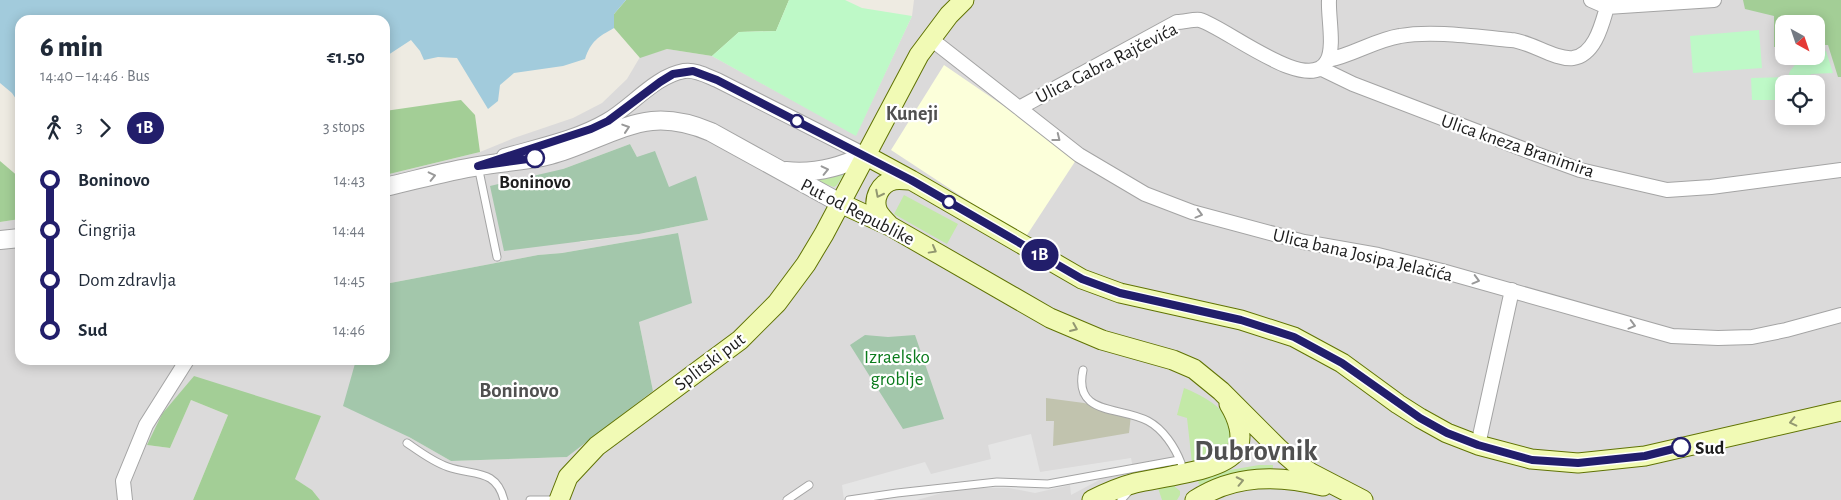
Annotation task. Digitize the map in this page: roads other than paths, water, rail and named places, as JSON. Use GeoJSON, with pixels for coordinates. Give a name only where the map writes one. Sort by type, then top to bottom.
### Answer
{"type":"FeatureCollection","features":[{"type":"Feature","properties":{"kind":"main road","name":"Splitski put"},"geometry":{"type":"LineString","coordinates":[[558,500],[568,477],[597,446],[740,340],[788,290],[806,264],[919,55],[949,14],[964,0]]}},
{"type":"Feature","properties":{"kind":"main road"},"geometry":{"type":"LineString","coordinates":[[865,155],[1082,279],[1120,293],[1241,320],[1294,337],[1342,363],[1420,418],[1447,433],[1478,445],[1532,460],[1578,463],[1645,456],[1841,411]]}},
{"type":"Feature","properties":{"kind":"main road"},"geometry":{"type":"LineString","coordinates":[[890,226],[878,211],[875,201],[879,192],[885,184],[895,180],[911,180]]}},
{"type":"Feature","properties":{"kind":"main road","name":"Put od Republike"},"geometry":{"type":"LineString","coordinates":[[840,203],[890,226],[1050,318],[1102,340],[1184,364],[1206,378],[1221,391],[1294,462],[1346,492]]}},
{"type":"Feature","properties":{"kind":"main road"},"geometry":{"type":"LineString","coordinates":[[1092,500],[1116,489],[1182,467],[1222,463],[1230,458],[1240,442],[1238,425],[1231,406],[1221,391]]}},
{"type":"Feature","properties":{"kind":"main road"},"geometry":{"type":"LineString","coordinates":[[1182,467],[1187,500]]}},
{"type":"Feature","properties":{"kind":"main road"},"geometry":{"type":"LineString","coordinates":[[1196,500],[1217,488],[1238,481],[1260,478],[1302,481],[1346,492],[1364,500]]}},
{"type":"Feature","properties":{"kind":"street"},"geometry":{"type":"LineString","coordinates":[[1325,64],[1331,45],[1328,15],[1329,0]]}},
{"type":"Feature","properties":{"kind":"street"},"geometry":{"type":"LineString","coordinates":[[1591,0],[1607,7],[1714,0]]}},
{"type":"Feature","properties":{"kind":"street","name":"Ulica Gabra Rajčevića"},"geometry":{"type":"LineString","coordinates":[[1019,108],[1178,22],[1200,20],[1266,56],[1298,70],[1310,72],[1370,44],[1401,36],[1434,34],[1514,40],[1558,56],[1573,58],[1585,52],[1598,36],[1607,7]]}},
{"type":"Feature","properties":{"kind":"street","name":"Ulica bana Josipa Jelačića"},"geometry":{"type":"LineString","coordinates":[[931,39],[1079,155],[1145,194],[1192,212],[1304,242],[1378,255],[1512,290],[1672,336],[1752,337],[1841,315]]}},
{"type":"Feature","properties":{"kind":"street","name":"Ulica kneza Branimira"},"geometry":{"type":"LineString","coordinates":[[1325,64],[1362,87],[1545,158],[1580,170],[1667,190],[1711,187],[1841,170]]}},
{"type":"Feature","properties":{"kind":"street"},"geometry":{"type":"LineString","coordinates":[[478,166],[591,129],[608,121],[673,74],[693,71],[717,80],[865,155]]}},
{"type":"Feature","properties":{"kind":"street","name":"Put od Republike"},"geometry":{"type":"LineString","coordinates":[[390,186],[478,166],[550,155],[578,147],[625,127],[651,121],[675,120],[711,132],[840,203]]}},
{"type":"Feature","properties":{"kind":"street"},"geometry":{"type":"LineString","coordinates":[[783,171],[803,173],[820,171],[845,164],[865,155]]}},
{"type":"Feature","properties":{"kind":"street"},"geometry":{"type":"LineString","coordinates":[[0,240],[15,238]]}},
{"type":"Feature","properties":{"kind":"street"},"geometry":{"type":"LineString","coordinates":[[1478,445],[1512,290]]}},
{"type":"Feature","properties":{"kind":"street"},"geometry":{"type":"LineString","coordinates":[[125,500],[123,481],[146,425],[184,365]]}},
{"type":"Feature","properties":{"kind":"lane"},"geometry":{"type":"LineString","coordinates":[[478,166],[497,256]]}},
{"type":"Feature","properties":{"kind":"lane"},"geometry":{"type":"LineString","coordinates":[[849,500],[997,482],[1048,484],[1182,467],[1168,440],[1147,421],[1132,415],[1096,406],[1086,398],[1081,386],[1084,370]]}},
{"type":"Feature","properties":{"kind":"lane"},"geometry":{"type":"LineString","coordinates":[[407,443],[448,467],[487,476],[494,480],[502,489],[504,500]]}},
{"type":"Feature","properties":{"kind":"lane"},"geometry":{"type":"LineString","coordinates":[[1121,500],[1135,483]]}},
{"type":"Feature","properties":{"kind":"lane"},"geometry":{"type":"LineString","coordinates":[[787,500],[809,485]]}},
{"type":"Feature","properties":{"kind":"lane"},"geometry":{"type":"LineString","coordinates":[[530,500],[558,500]]}},
{"type":"Feature","properties":{"kind":"water"},"geometry":{"type":"Polygon","coordinates":[[[0,0],[626,0],[614,14],[614,28],[596,40],[585,59],[563,66],[514,73],[500,85],[498,101],[488,109],[457,58],[438,57],[424,60],[420,51],[411,40],[390,54],[390,15],[15,15],[15,98],[0,83],[0,0]]]}},
{"type":"Feature","properties":{"kind":"place","name":"Boninovo"},"geometry":{"type":"Point","coordinates":[535,158]}},
{"type":"Feature","properties":{"kind":"place","name":"Sud"},"geometry":{"type":"Point","coordinates":[1681,447]}},
{"type":"Feature","properties":{"kind":"district","name":"Kuneji"},"geometry":{"type":"Point","coordinates":[912,113]}},
{"type":"Feature","properties":{"kind":"district","name":"Boninovo"},"geometry":{"type":"Point","coordinates":[519,390]}},
{"type":"Feature","properties":{"kind":"district","name":"Dubrovnik"},"geometry":{"type":"Point","coordinates":[1256,450]}},
{"type":"Feature","properties":{"kind":"park label","name":"Izraelsko groblje"},"geometry":{"type":"Point","coordinates":[897,367]}}]}
